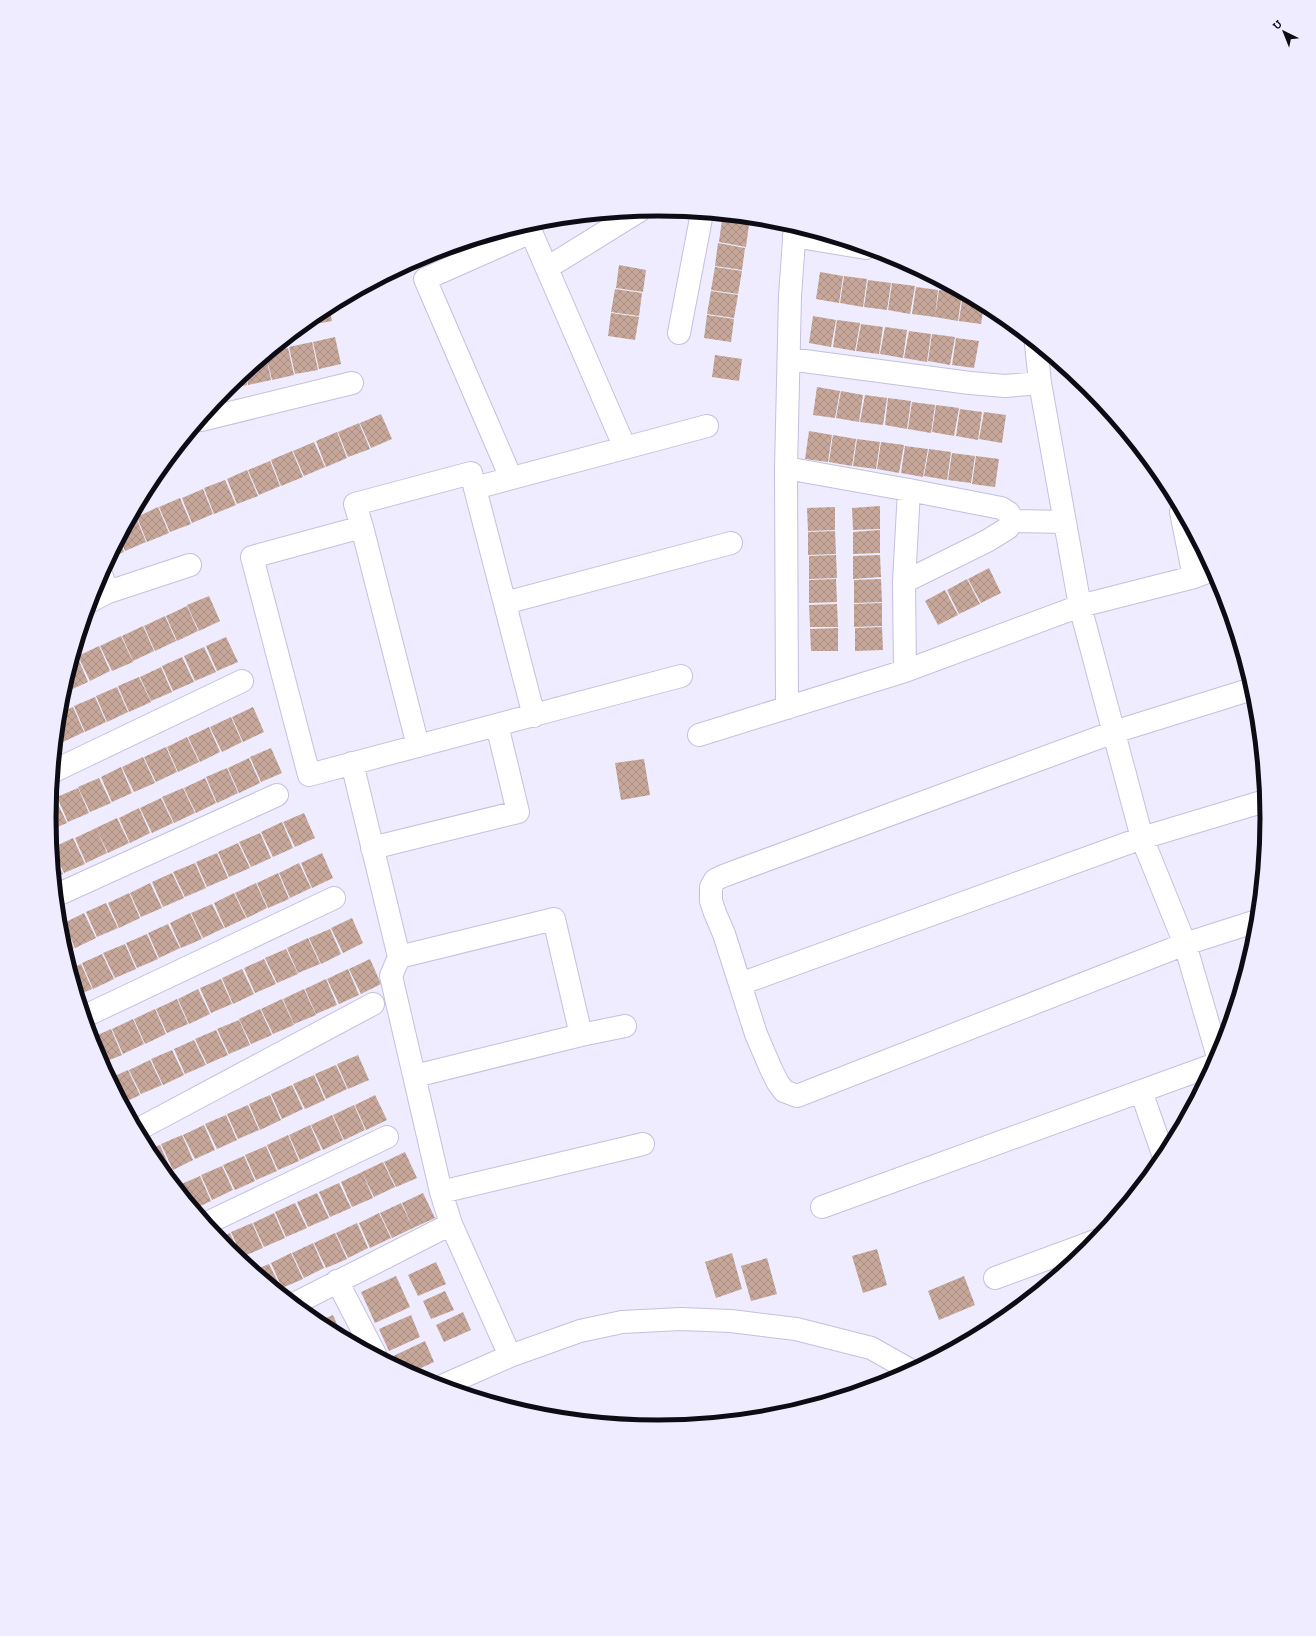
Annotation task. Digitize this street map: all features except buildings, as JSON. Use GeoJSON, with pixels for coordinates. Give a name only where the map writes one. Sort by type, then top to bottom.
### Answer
{"type":"FeatureCollection","features":[{"type":"Feature","properties":{"kind":"street"},"geometry":{"type":"LineString","coordinates":[[547,268],[630,217]]}},
{"type":"Feature","properties":{"kind":"street"},"geometry":{"type":"LineString","coordinates":[[679,333],[701,217]]}},
{"type":"Feature","properties":{"kind":"street"},"geometry":{"type":"LineString","coordinates":[[511,478],[425,279],[531,232],[625,448]]}},
{"type":"Feature","properties":{"kind":"street"},"geometry":{"type":"LineString","coordinates":[[787,708],[786,468],[794,232]]}},
{"type":"Feature","properties":{"kind":"street"},"geometry":{"type":"LineString","coordinates":[[1037,350],[1040,383],[1080,606],[1142,838],[1185,944],[1215,1046]]}},
{"type":"Feature","properties":{"kind":"street"},"geometry":{"type":"LineString","coordinates":[[789,358],[970,384],[1005,386],[1040,383]]}},
{"type":"Feature","properties":{"kind":"street"},"geometry":{"type":"LineString","coordinates":[[207,418],[352,383]]}},
{"type":"Feature","properties":{"kind":"street"},"geometry":{"type":"LineString","coordinates":[[475,488],[707,426]]}},
{"type":"Feature","properties":{"kind":"street"},"geometry":{"type":"LineString","coordinates":[[786,468],[1001,508],[1009,513],[1012,521]]}},
{"type":"Feature","properties":{"kind":"street"},"geometry":{"type":"LineString","coordinates":[[418,746],[355,504],[471,473],[534,716]]}},
{"type":"Feature","properties":{"kind":"street"},"geometry":{"type":"LineString","coordinates":[[905,671],[904,582],[909,490]]}},
{"type":"Feature","properties":{"kind":"street"},"geometry":{"type":"LineString","coordinates":[[1012,521],[1064,522]]}},
{"type":"Feature","properties":{"kind":"street"},"geometry":{"type":"LineString","coordinates":[[904,582],[987,540],[1008,528],[1012,521]]}},
{"type":"Feature","properties":{"kind":"street"},"geometry":{"type":"LineString","coordinates":[[362,527],[252,556],[309,775],[681,676]]}},
{"type":"Feature","properties":{"kind":"street"},"geometry":{"type":"LineString","coordinates":[[699,735],[905,671],[1080,606],[1203,574],[1191,540]]}},
{"type":"Feature","properties":{"kind":"street"},"geometry":{"type":"LineString","coordinates":[[505,603],[731,543]]}},
{"type":"Feature","properties":{"kind":"street"},"geometry":{"type":"LineString","coordinates":[[102,589],[190,565]]}},
{"type":"Feature","properties":{"kind":"street"},"geometry":{"type":"LineString","coordinates":[[58,769],[242,681]]}},
{"type":"Feature","properties":{"kind":"street"},"geometry":{"type":"LineString","coordinates":[[1246,691],[1114,732],[723,876],[715,880],[711,887],[711,901],[756,1034],[778,1083],[784,1091],[797,1096],[1185,944],[1250,923]]}},
{"type":"Feature","properties":{"kind":"street"},"geometry":{"type":"LineString","coordinates":[[372,848],[518,812],[497,725]]}},
{"type":"Feature","properties":{"kind":"street"},"geometry":{"type":"LineString","coordinates":[[352,763],[399,957],[391,976],[441,1192],[450,1224],[510,1356]]}},
{"type":"Feature","properties":{"kind":"street"},"geometry":{"type":"LineString","coordinates":[[61,893],[277,795]]}},
{"type":"Feature","properties":{"kind":"street"},"geometry":{"type":"LineString","coordinates":[[740,984],[1142,838],[1260,803]]}},
{"type":"Feature","properties":{"kind":"street"},"geometry":{"type":"LineString","coordinates":[[89,1014],[334,898]]}},
{"type":"Feature","properties":{"kind":"street"},"geometry":{"type":"LineString","coordinates":[[399,957],[554,919],[581,1035]]}},
{"type":"Feature","properties":{"kind":"street"},"geometry":{"type":"LineString","coordinates":[[142,1127],[373,1004]]}},
{"type":"Feature","properties":{"kind":"street"},"geometry":{"type":"LineString","coordinates":[[415,1076],[581,1035],[625,1026]]}},
{"type":"Feature","properties":{"kind":"street"},"geometry":{"type":"LineString","coordinates":[[822,1207],[1205,1068]]}},
{"type":"Feature","properties":{"kind":"street"},"geometry":{"type":"LineString","coordinates":[[1141,1091],[1161,1148]]}},
{"type":"Feature","properties":{"kind":"street"},"geometry":{"type":"LineString","coordinates":[[210,1221],[387,1137]]}},
{"type":"Feature","properties":{"kind":"street"},"geometry":{"type":"LineString","coordinates":[[441,1192],[643,1144]]}},
{"type":"Feature","properties":{"kind":"street"},"geometry":{"type":"LineString","coordinates":[[299,1301],[450,1224]]}},
{"type":"Feature","properties":{"kind":"street"},"geometry":{"type":"LineString","coordinates":[[995,1278],[1082,1246]]}},
{"type":"Feature","properties":{"kind":"street"},"geometry":{"type":"LineString","coordinates":[[337,1281],[371,1347]]}},
{"type":"Feature","properties":{"kind":"street"},"geometry":{"type":"LineString","coordinates":[[450,1383],[510,1356],[580,1331],[622,1322],[681,1319],[731,1321],[796,1329],[871,1348],[904,1367]]}}]}
